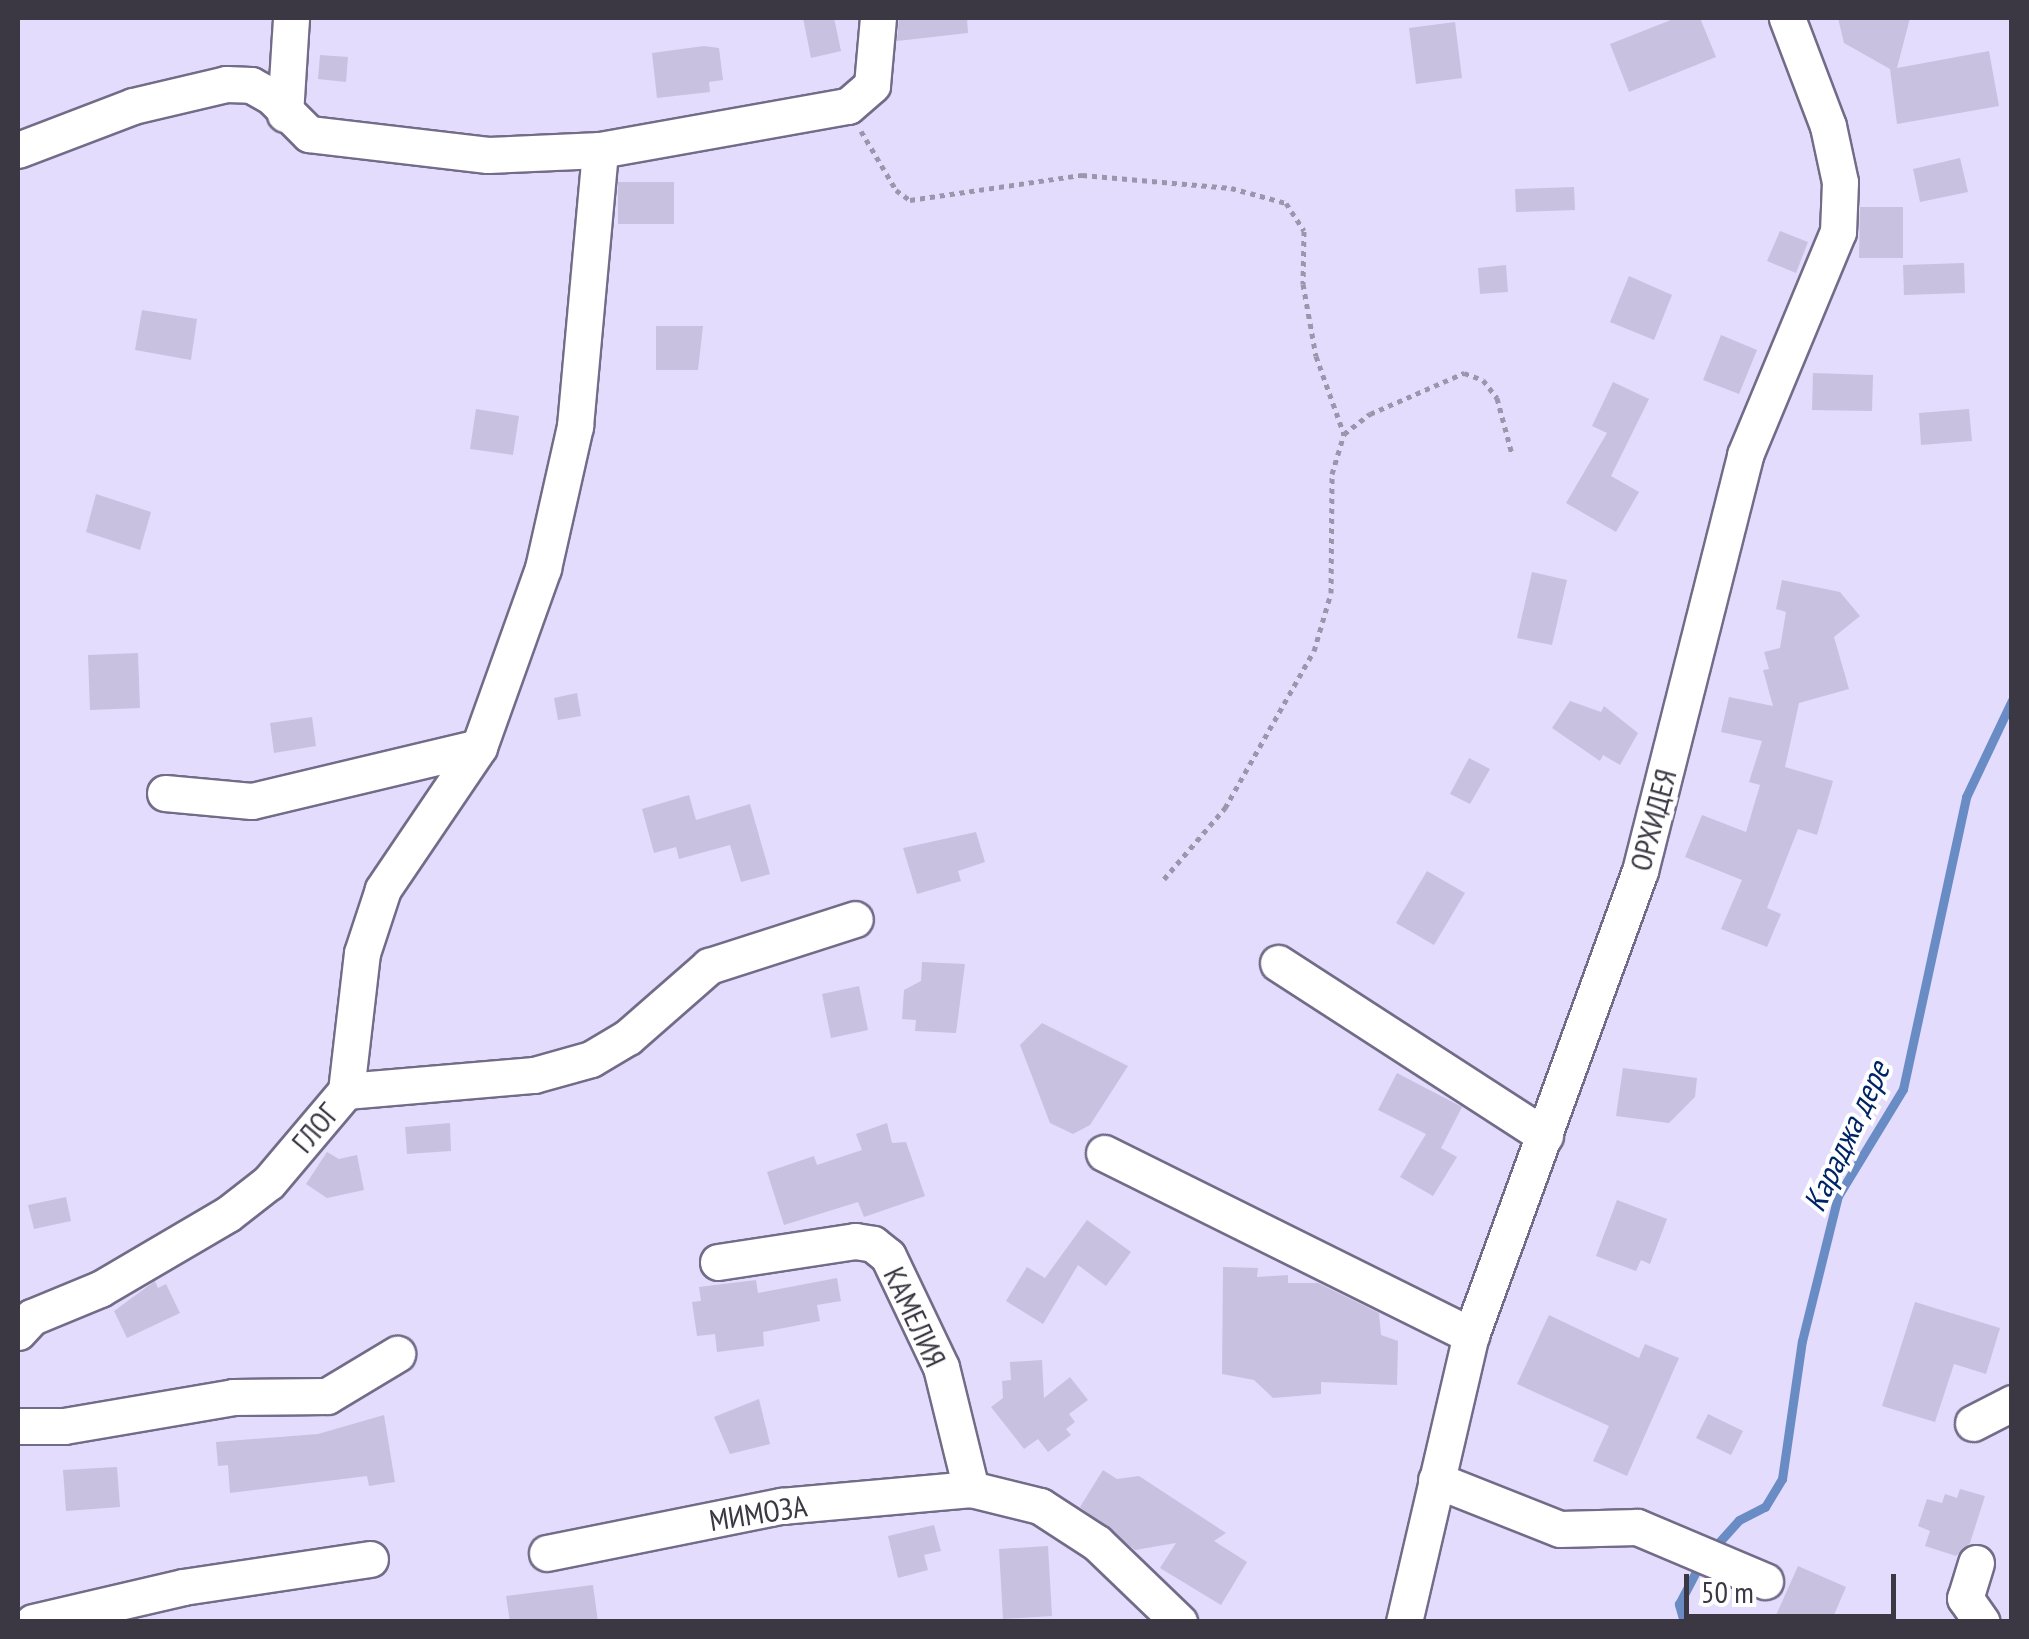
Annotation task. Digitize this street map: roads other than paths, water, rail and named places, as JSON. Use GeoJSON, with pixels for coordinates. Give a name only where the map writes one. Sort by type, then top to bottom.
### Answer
{"type":"FeatureCollection","features":[{"type":"Feature","properties":{"kind":"street"},"geometry":{"type":"LineString","coordinates":[[286,114],[292,18]]}},
{"type":"Feature","properties":{"kind":"street"},"geometry":{"type":"LineString","coordinates":[[18,150],[133,106],[226,84],[251,85],[309,134],[488,155],[600,150],[848,106],[872,85],[878,18]]}},
{"type":"Feature","properties":{"kind":"street","name":"ОРХИДЕЯ"},"geometry":{"type":"LineString","coordinates":[[1404,1622],[1471,1335],[1640,871],[1744,455],[1838,232],[1840,182],[1828,126],[1787,18]]}},
{"type":"Feature","properties":{"kind":"street","name":"ГЛОГ"},"geometry":{"type":"LineString","coordinates":[[18,1332],[32,1317],[100,1288],[228,1214],[269,1182],[346,1091],[362,953],[383,889],[479,747],[543,568],[575,426],[600,150]]}},
{"type":"Feature","properties":{"kind":"street"},"geometry":{"type":"LineString","coordinates":[[165,793],[252,800],[479,747]]}},
{"type":"Feature","properties":{"kind":"street"},"geometry":{"type":"LineString","coordinates":[[346,1091],[534,1075],[591,1059],[628,1037],[709,966],[855,919]]}},
{"type":"Feature","properties":{"kind":"street"},"geometry":{"type":"LineString","coordinates":[[1278,963],[1544,1136]]}},
{"type":"Feature","properties":{"kind":"street"},"geometry":{"type":"LineString","coordinates":[[1104,1153],[1471,1335]]}},
{"type":"Feature","properties":{"kind":"street","name":"КАМЕЛИЯ"},"geometry":{"type":"LineString","coordinates":[[718,1262],[855,1241],[873,1244],[888,1256],[940,1367],[971,1490]]}},
{"type":"Feature","properties":{"kind":"street"},"geometry":{"type":"LineString","coordinates":[[18,1426],[64,1426],[233,1397],[326,1396],[398,1354]]}},
{"type":"Feature","properties":{"kind":"street"},"geometry":{"type":"LineString","coordinates":[[1973,1422],[2012,1404]]}},
{"type":"Feature","properties":{"kind":"street"},"geometry":{"type":"LineString","coordinates":[[1436,1480],[1560,1529],[1636,1527],[1765,1580]]}},
{"type":"Feature","properties":{"kind":"street","name":"МИМОЗА"},"geometry":{"type":"LineString","coordinates":[[547,1554],[780,1506],[971,1490],[1040,1506],[1097,1543],[1179,1622]]}},
{"type":"Feature","properties":{"kind":"street"},"geometry":{"type":"LineString","coordinates":[[33,1622],[183,1587],[370,1558]]}},
{"type":"Feature","properties":{"kind":"street"},"geometry":{"type":"LineString","coordinates":[[1976,1563],[1965,1598],[1982,1622]]}},
{"type":"Feature","properties":{"kind":"waterway","name":"Караджа дере"},"geometry":{"type":"LineString","coordinates":[[1712,1550],[1739,1520],[1765,1507],[1782,1479],[1802,1341],[1838,1196],[1903,1089],[1966,797],[2012,700]]}},
{"type":"Feature","properties":{"kind":"waterway","name":"Караджа дере"},"geometry":{"type":"LineString","coordinates":[[1684,1622],[1679,1604],[1701,1562]]}}]}
